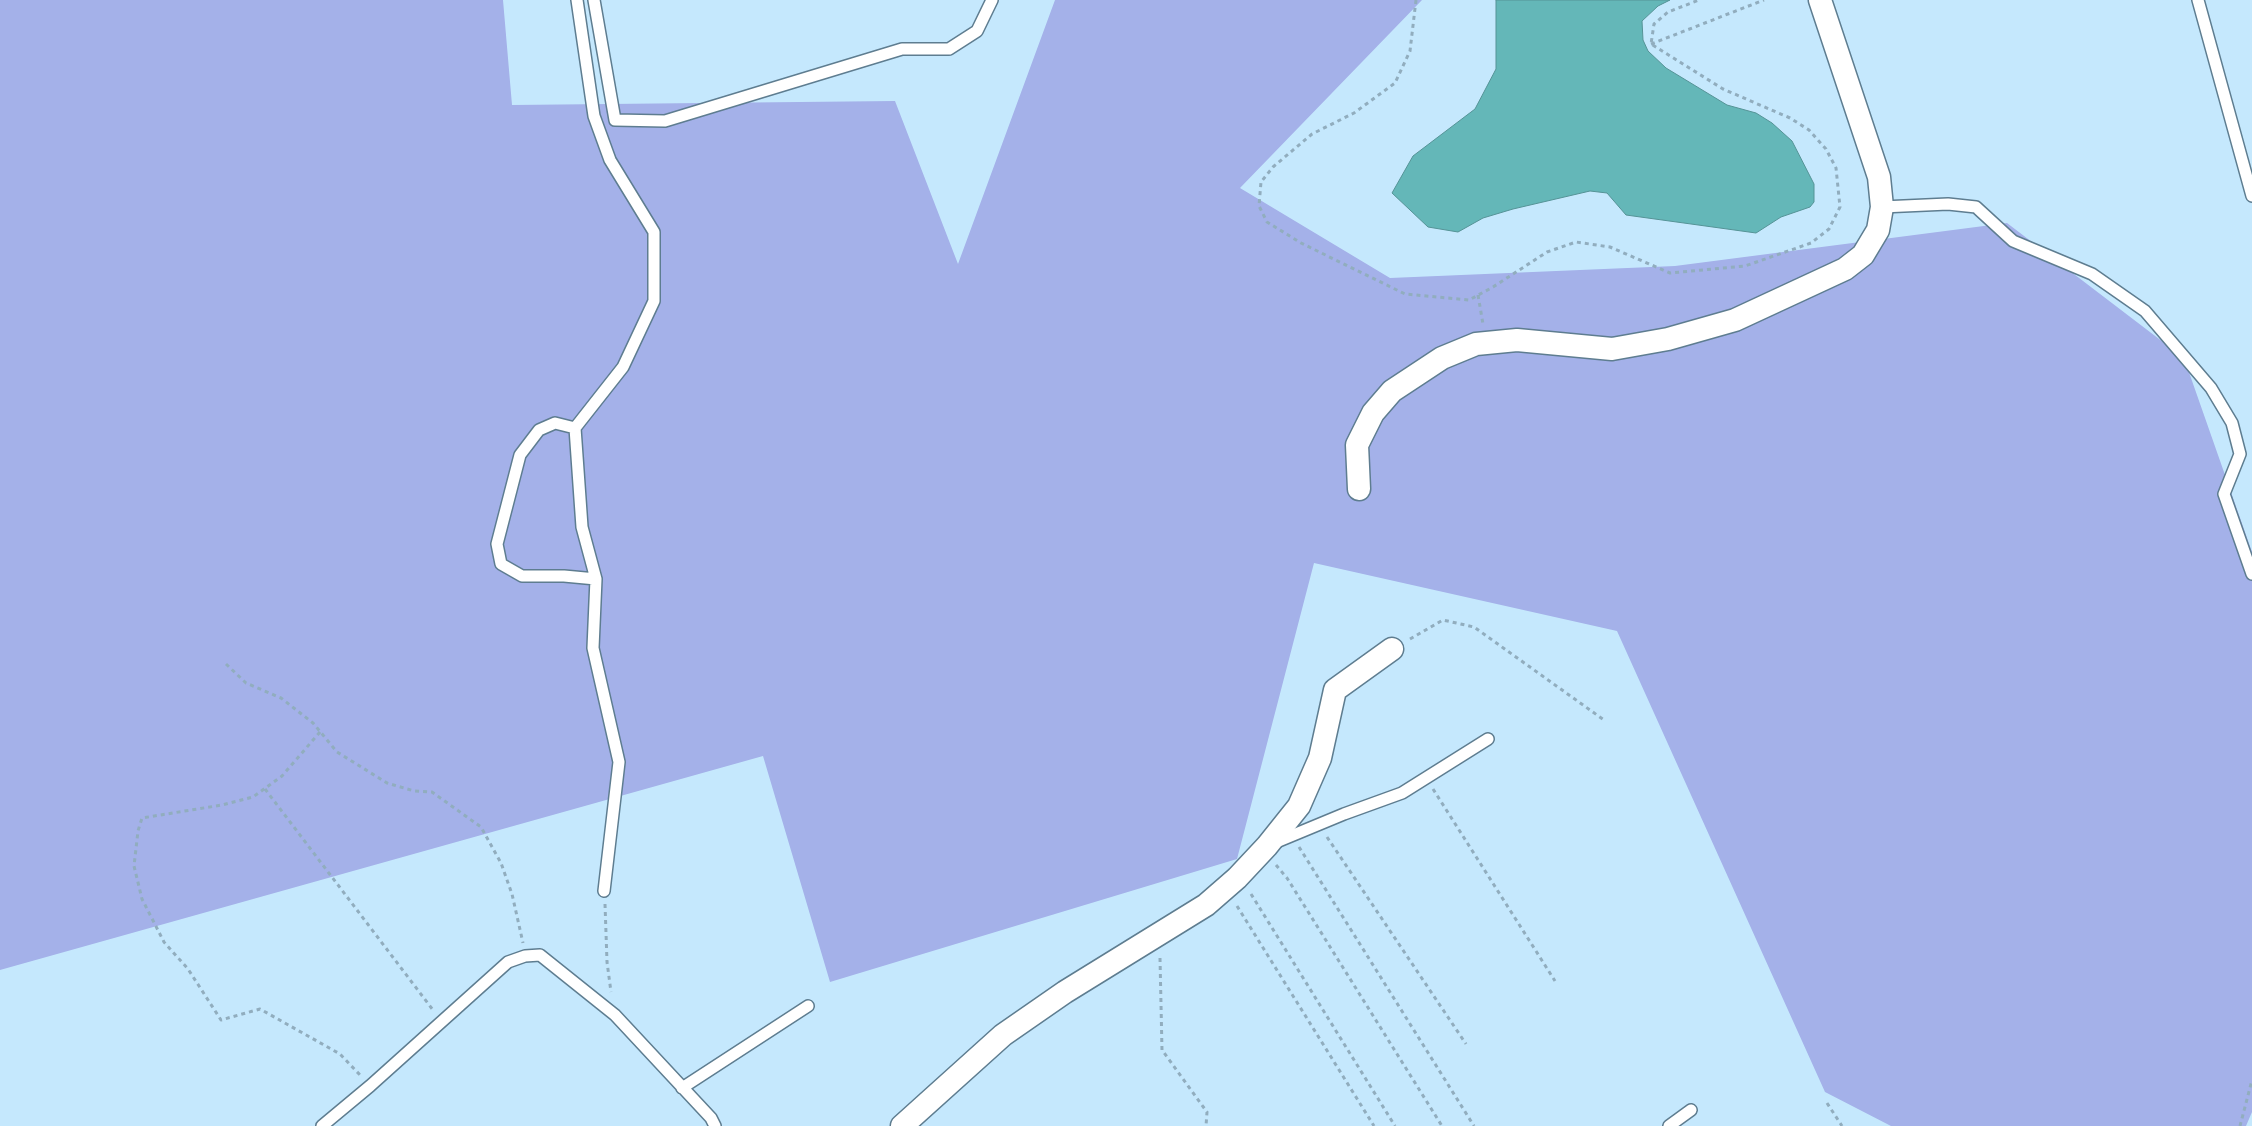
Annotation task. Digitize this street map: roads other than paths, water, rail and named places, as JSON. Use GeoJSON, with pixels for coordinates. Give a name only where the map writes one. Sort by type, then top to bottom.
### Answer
{"type":"FeatureCollection","features":[{"type":"Feature","properties":{"kind":"street"},"geometry":{"type":"LineString","coordinates":[[1359,489],[1357,445],[1373,413],[1392,392],[1442,358],[1476,344],[1517,340],[1612,349],[1668,339],[1735,320],[1845,269],[1863,255],[1878,230],[1882,207],[1879,177],[1820,0]]}},
{"type":"Feature","properties":{"kind":"street"},"geometry":{"type":"LineString","coordinates":[[902,1126],[1003,1035],[1064,992],[1206,905],[1230,885],[1262,851],[1299,806],[1320,758],[1335,690],[1392,649]]}},
{"type":"Feature","properties":{"kind":"lane"},"geometry":{"type":"LineString","coordinates":[[577,0],[594,116],[610,160],[654,232],[654,301],[623,367],[575,428],[582,527],[596,579],[593,648],[619,762],[604,891]]}},
{"type":"Feature","properties":{"kind":"lane"},"geometry":{"type":"LineString","coordinates":[[594,0],[615,120],[665,121],[902,49],[949,49],[977,31],[992,0]]}},
{"type":"Feature","properties":{"kind":"lane"},"geometry":{"type":"LineString","coordinates":[[2198,0],[2252,196]]}},
{"type":"Feature","properties":{"kind":"lane"},"geometry":{"type":"LineString","coordinates":[[1882,207],[1948,204],[1976,207],[2013,241],[2092,274],[2145,311],[2211,388],[2232,424],[2240,454],[2224,494],[2252,574]]}},
{"type":"Feature","properties":{"kind":"lane"},"geometry":{"type":"LineString","coordinates":[[575,428],[555,423],[539,430],[520,455],[497,544],[501,564],[522,576],[564,576],[596,579]]}},
{"type":"Feature","properties":{"kind":"lane"},"geometry":{"type":"LineString","coordinates":[[1262,851],[1292,836],[1402,793],[1488,739]]}},
{"type":"Feature","properties":{"kind":"lane"},"geometry":{"type":"LineString","coordinates":[[322,1126],[370,1086],[508,962],[525,956],[540,955],[615,1015],[711,1118],[715,1126]]}},
{"type":"Feature","properties":{"kind":"lane"},"geometry":{"type":"LineString","coordinates":[[682,1088],[808,1006]]}},
{"type":"Feature","properties":{"kind":"lane"},"geometry":{"type":"LineString","coordinates":[[1669,1126],[1691,1110]]}}]}
